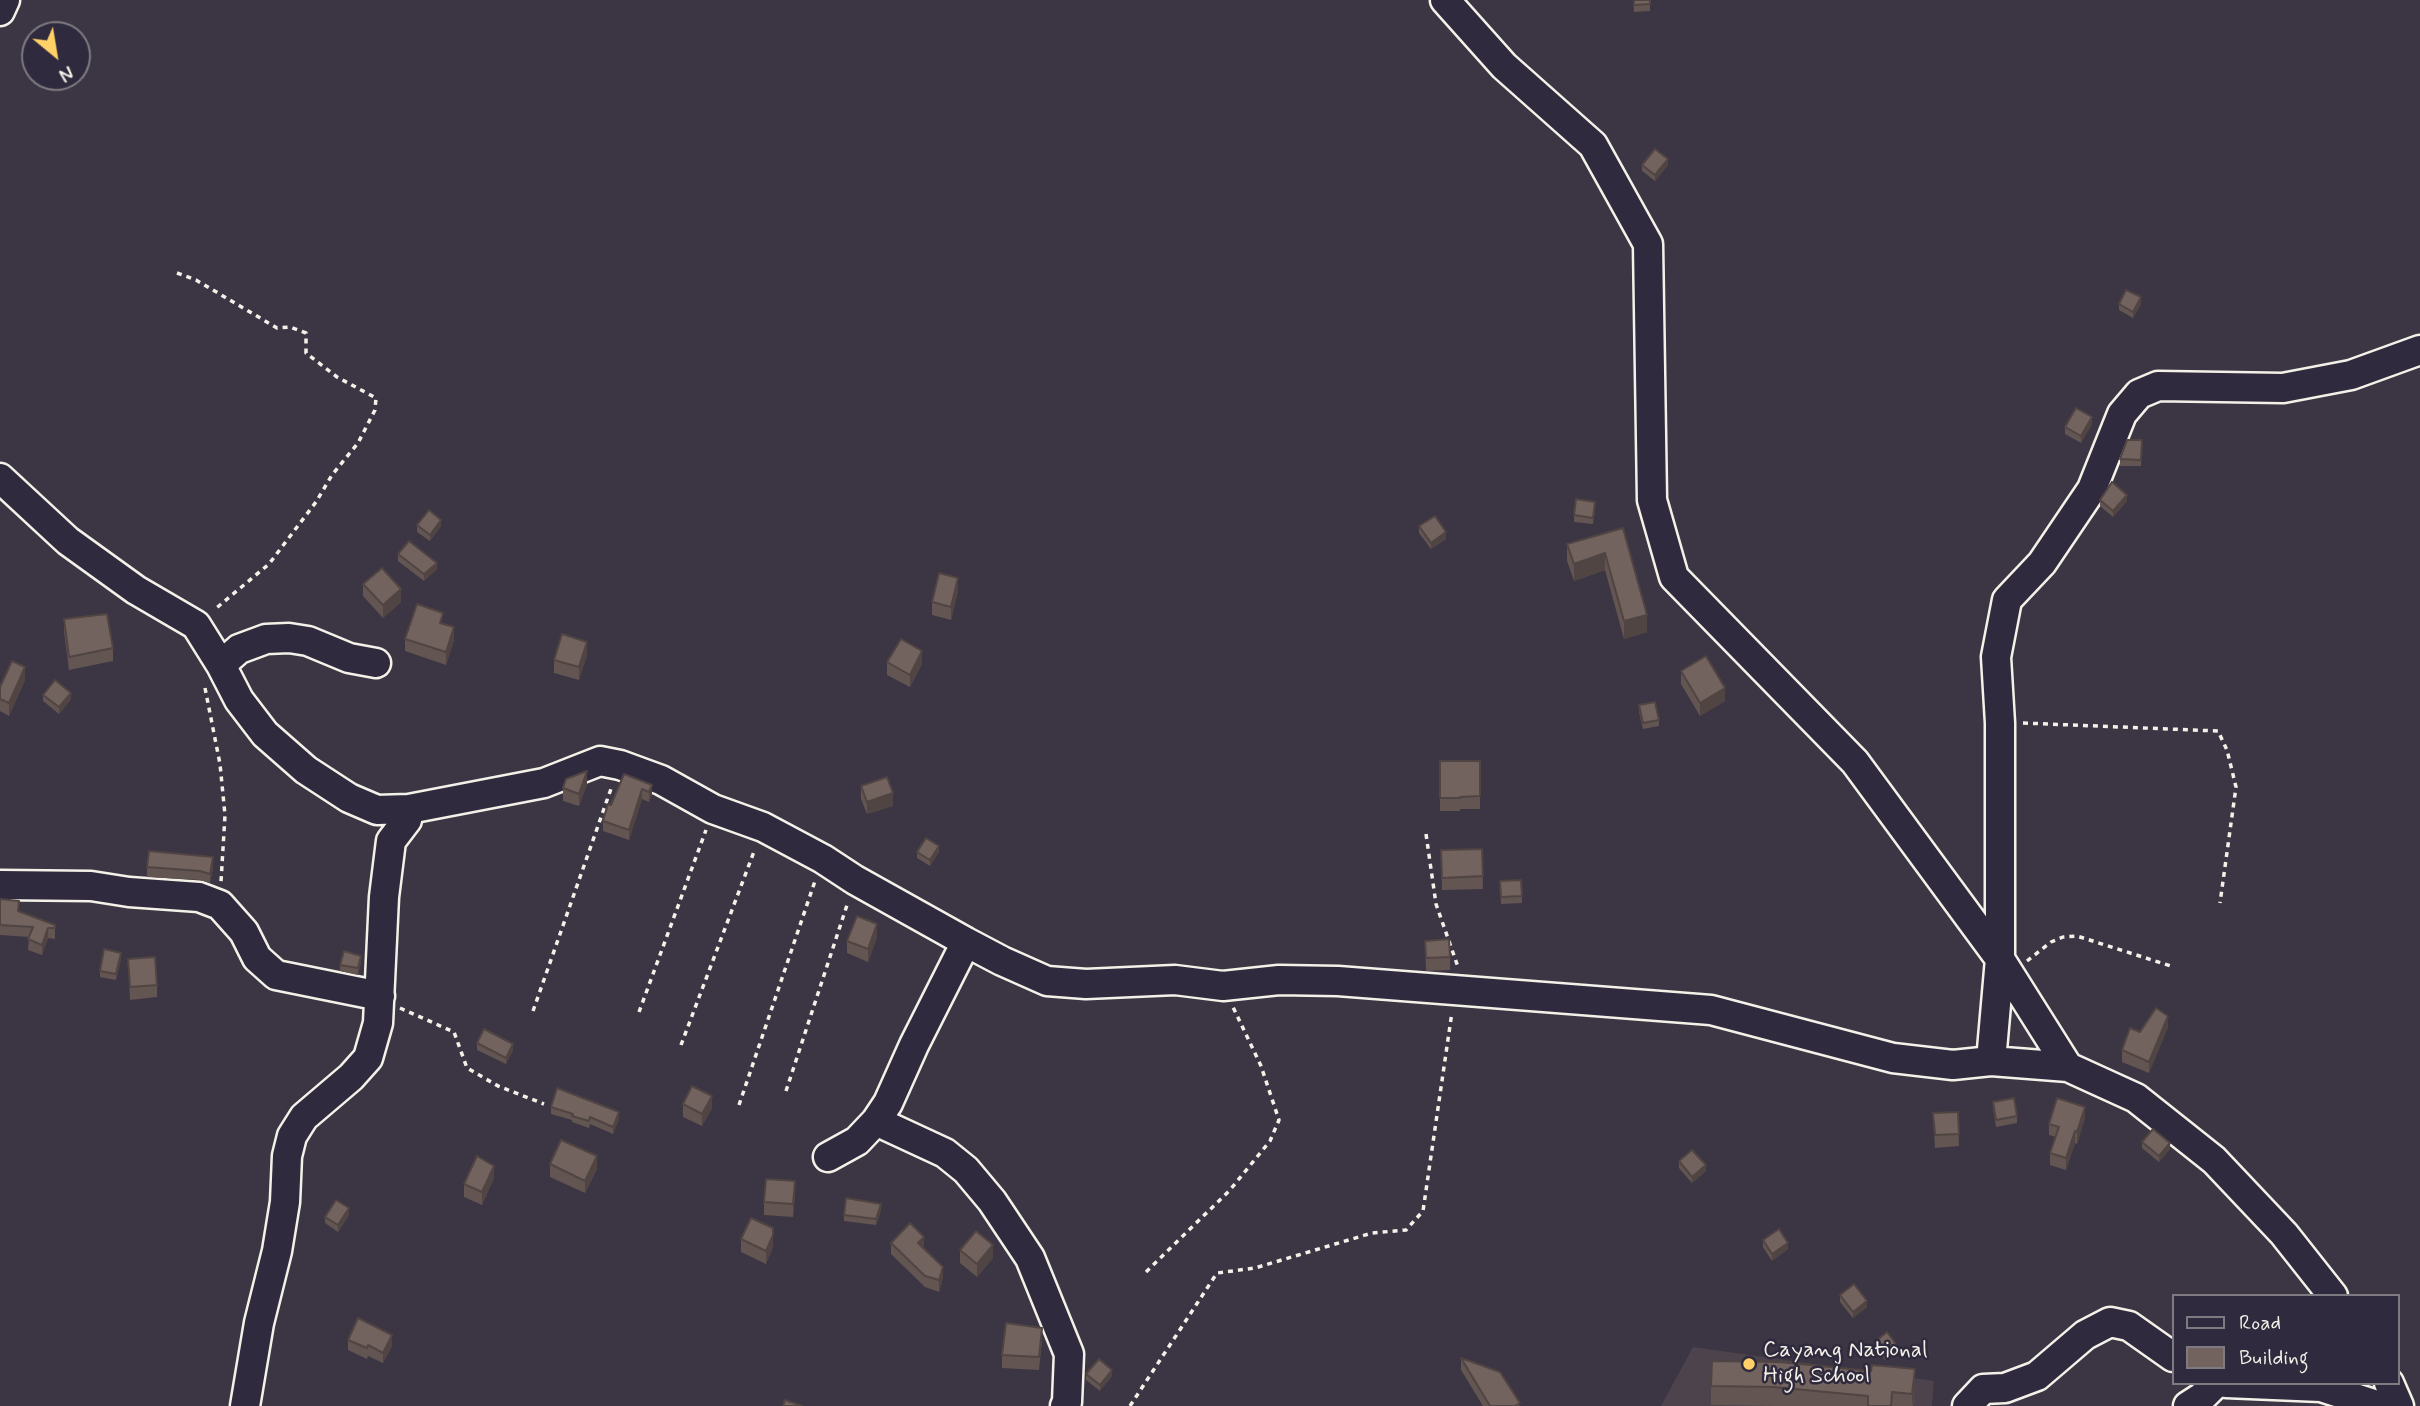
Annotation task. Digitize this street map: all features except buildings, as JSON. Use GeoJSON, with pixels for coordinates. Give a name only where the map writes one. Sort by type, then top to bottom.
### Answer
{"type":"FeatureCollection","features":[{"type":"Feature","properties":{"kind":"street"},"geometry":{"type":"LineString","coordinates":[[0,10],[5,0]]}},
{"type":"Feature","properties":{"kind":"street"},"geometry":{"type":"LineString","coordinates":[[1445,0],[1504,66],[1593,145],[1648,244],[1651,500],[1674,577],[1855,762],[2005,967],[2068,1067]]}},
{"type":"Feature","properties":{"kind":"street"},"geometry":{"type":"LineString","coordinates":[[1991,1061],[2005,967],[1996,657],[2007,600],[2042,563],[2092,489],[2122,414],[2139,394],[2158,386],[2283,388],[2351,375],[2420,350]]}},
{"type":"Feature","properties":{"kind":"street"},"geometry":{"type":"LineString","coordinates":[[0,478],[68,541],[136,590],[195,625],[212,672],[239,700],[265,734],[306,770],[349,798],[377,810],[409,809],[544,783],[600,761],[620,765],[661,780],[713,808],[763,827],[966,942],[1047,981],[1086,984],[1175,979],[1223,986],[1279,980],[1339,981],[1711,1010],[1894,1058],[1953,1065],[1991,1061],[2068,1067],[2136,1098],[2214,1160],[2284,1234],[2331,1294]]}},
{"type":"Feature","properties":{"kind":"street"},"geometry":{"type":"LineString","coordinates":[[212,672],[239,649],[266,639],[308,641],[349,658],[376,663]]}},
{"type":"Feature","properties":{"kind":"street"},"geometry":{"type":"LineString","coordinates":[[245,1406],[259,1323],[277,1251],[285,1202],[287,1156],[292,1136],[304,1117],[351,1077],[368,1058],[378,1023],[384,897],[391,841],[407,820],[409,809]]}},
{"type":"Feature","properties":{"kind":"street"},"geometry":{"type":"LineString","coordinates":[[0,885],[91,886],[129,892],[199,897],[220,905],[244,932],[257,958],[276,975],[380,996]]}},
{"type":"Feature","properties":{"kind":"street"},"geometry":{"type":"LineString","coordinates":[[828,1157],[857,1141],[888,1103],[966,942]]}},
{"type":"Feature","properties":{"kind":"street"},"geometry":{"type":"LineString","coordinates":[[876,1121],[945,1153],[966,1170],[992,1201],[1030,1258],[1069,1354],[1065,1406]]}},
{"type":"Feature","properties":{"kind":"street"},"geometry":{"type":"LineString","coordinates":[[1967,1406],[1983,1389],[2005,1388],[2037,1376],[2085,1335],[2110,1322],[2129,1326],[2172,1356]]}},
{"type":"Feature","properties":{"kind":"street"},"geometry":{"type":"LineString","coordinates":[[2188,1406],[2214,1385]]}},
{"type":"Feature","properties":{"kind":"street"},"geometry":{"type":"LineString","coordinates":[[2274,1385],[2322,1387],[2380,1406]]}},
{"type":"Feature","properties":{"kind":"street"},"geometry":{"type":"LineString","coordinates":[[2390,1385],[2399,1406]]}},
{"type":"Feature","properties":{"kind":"path"},"geometry":{"type":"LineString","coordinates":[[177,273],[196,280],[277,328],[290,327],[306,333],[306,353],[337,377],[376,398],[375,410],[358,443],[269,564],[195,625]]}},
{"type":"Feature","properties":{"kind":"path"},"geometry":{"type":"LineString","coordinates":[[212,672],[225,816],[220,905]]}},
{"type":"Feature","properties":{"kind":"path"},"geometry":{"type":"LineString","coordinates":[[2000,723],[2218,731],[2227,750],[2235,787],[2220,903]]}},
{"type":"Feature","properties":{"kind":"path"},"geometry":{"type":"LineString","coordinates":[[533,1011],[620,765]]}},
{"type":"Feature","properties":{"kind":"path"},"geometry":{"type":"LineString","coordinates":[[639,1012],[713,808]]}},
{"type":"Feature","properties":{"kind":"path"},"geometry":{"type":"LineString","coordinates":[[681,1045],[763,827]]}},
{"type":"Feature","properties":{"kind":"path"},"geometry":{"type":"LineString","coordinates":[[1130,1406],[1217,1273],[1255,1268],[1372,1233],[1406,1230],[1423,1211],[1460,989],[1436,904],[1426,834]]}},
{"type":"Feature","properties":{"kind":"path"},"geometry":{"type":"LineString","coordinates":[[739,1105],[822,859]]}},
{"type":"Feature","properties":{"kind":"path"},"geometry":{"type":"LineString","coordinates":[[786,1091],[855,880]]}},
{"type":"Feature","properties":{"kind":"path"},"geometry":{"type":"LineString","coordinates":[[2005,967],[2051,942],[2063,937],[2077,936],[2174,967]]}},
{"type":"Feature","properties":{"kind":"path"},"geometry":{"type":"LineString","coordinates":[[1146,1272],[1230,1190],[1270,1141],[1279,1120],[1261,1066],[1223,986]]}},
{"type":"Feature","properties":{"kind":"path"},"geometry":{"type":"LineString","coordinates":[[380,996],[408,1012],[454,1032],[467,1068],[498,1086],[544,1104]]}},
{"type":"Feature","properties":{"kind":"shaded area","name":"Cayang National High School"},"geometry":{"type":"Polygon","coordinates":[[[1693,1347],[1934,1381],[1932,1406],[1661,1406],[1693,1347]]]}},
{"type":"Feature","properties":{"kind":"place","name":"Cayang National High School"},"geometry":{"type":"Point","coordinates":[1749,1364]}}]}
